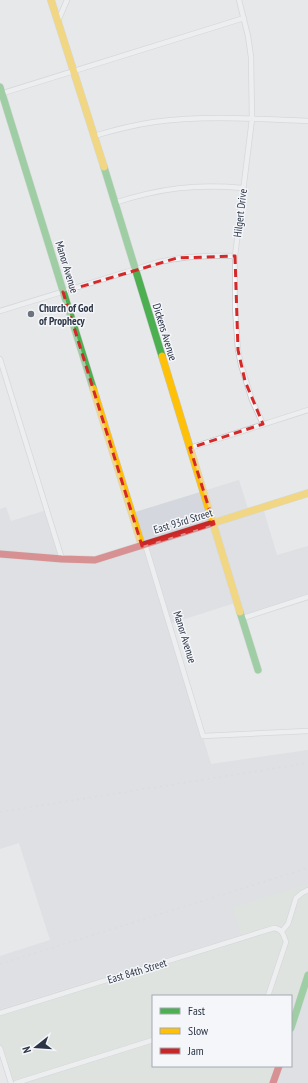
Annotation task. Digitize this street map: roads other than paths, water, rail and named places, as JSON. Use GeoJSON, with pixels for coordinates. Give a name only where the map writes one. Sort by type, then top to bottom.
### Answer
{"type":"FeatureCollection","features":[{"type":"Feature","properties":{"kind":"street","name":"Dickens Avenue"},"geometry":{"type":"LineString","coordinates":[[51,0],[258,670]]}},
{"type":"Feature","properties":{"kind":"street"},"geometry":{"type":"LineString","coordinates":[[58,21],[67,0]]}},
{"type":"Feature","properties":{"kind":"street","name":"Hilgert Drive"},"geometry":{"type":"LineString","coordinates":[[239,0],[248,36],[251,57],[252,118],[234,256],[235,308],[238,350],[245,381],[262,424]]}},
{"type":"Feature","properties":{"kind":"street"},"geometry":{"type":"LineString","coordinates":[[1,91],[74,71],[244,18]]}},
{"type":"Feature","properties":{"kind":"street","name":"Manor Avenue"},"geometry":{"type":"LineString","coordinates":[[1,91],[203,736],[308,731]]}},
{"type":"Feature","properties":{"kind":"street"},"geometry":{"type":"LineString","coordinates":[[94,136],[123,128],[154,122],[192,118],[252,118],[308,121]]}},
{"type":"Feature","properties":{"kind":"street"},"geometry":{"type":"LineString","coordinates":[[114,203],[159,190],[176,188],[215,186],[243,188]]}},
{"type":"Feature","properties":{"kind":"street"},"geometry":{"type":"LineString","coordinates":[[0,311],[177,258],[204,255],[234,256]]}},
{"type":"Feature","properties":{"kind":"street"},"geometry":{"type":"LineString","coordinates":[[0,359],[62,559]]}},
{"type":"Feature","properties":{"kind":"street"},"geometry":{"type":"LineString","coordinates":[[190,448],[308,410]]}},
{"type":"Feature","properties":{"kind":"street","name":"East 93rd Street"},"geometry":{"type":"LineString","coordinates":[[0,554],[95,560],[308,494]]}},
{"type":"Feature","properties":{"kind":"street"},"geometry":{"type":"LineString","coordinates":[[243,618],[308,597]]}},
{"type":"Feature","properties":{"kind":"street"},"geometry":{"type":"LineString","coordinates":[[268,995],[286,942],[282,931],[288,924],[296,898],[308,890]]}},
{"type":"Feature","properties":{"kind":"street","name":"East 84th Street"},"geometry":{"type":"LineString","coordinates":[[0,1013],[274,928],[282,931]]}},
{"type":"Feature","properties":{"kind":"street"},"geometry":{"type":"LineString","coordinates":[[292,1025],[308,975]]}},
{"type":"Feature","properties":{"kind":"street"},"geometry":{"type":"LineString","coordinates":[[16,1083],[152,1040]]}},
{"type":"Feature","properties":{"kind":"street"},"geometry":{"type":"LineString","coordinates":[[0,1048],[11,1083]]}},
{"type":"Feature","properties":{"kind":"street"},"geometry":{"type":"LineString","coordinates":[[273,1083],[279,1067]]}},
{"type":"Feature","properties":{"kind":"railway"},"geometry":{"type":"LineString","coordinates":[[0,812],[308,763]]}},
{"type":"Feature","properties":{"kind":"railway"},"geometry":{"type":"LineString","coordinates":[[0,964],[308,868]]}},
{"type":"Feature","properties":{"kind":"place","name":"Church of God of Prophecy"},"geometry":{"type":"Point","coordinates":[31,314]}}]}
